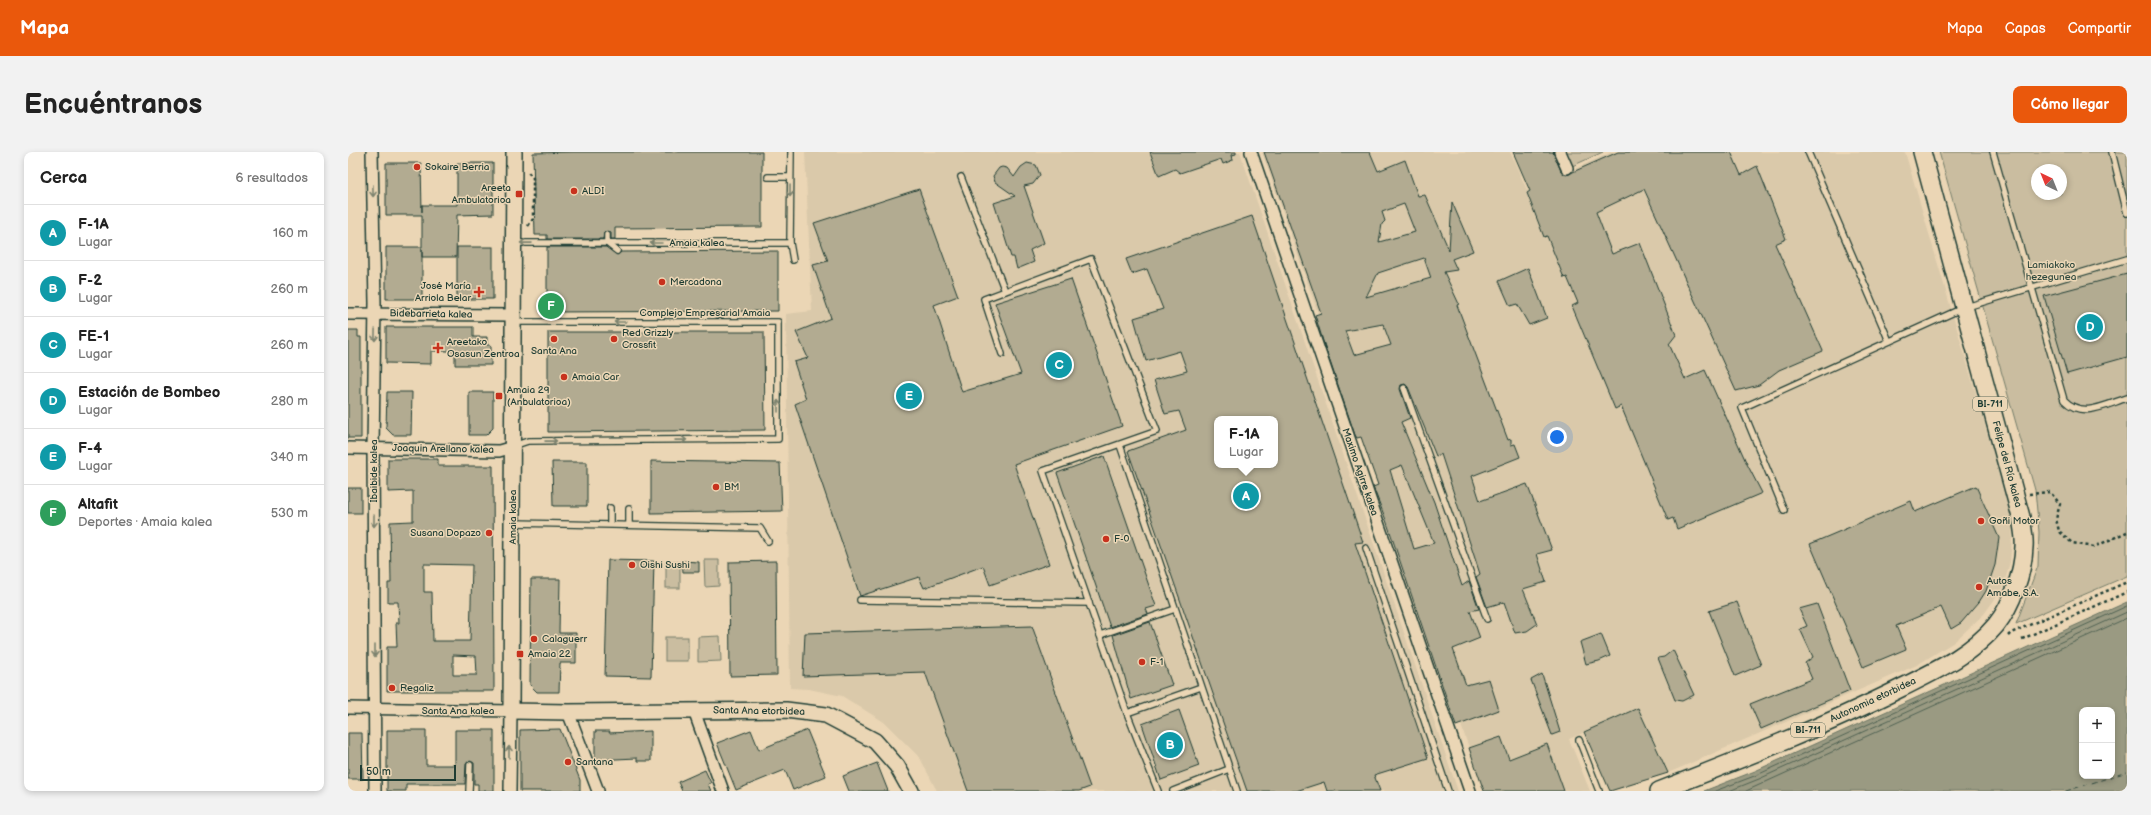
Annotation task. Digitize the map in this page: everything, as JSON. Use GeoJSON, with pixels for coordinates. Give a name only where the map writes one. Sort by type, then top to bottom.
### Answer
{"type":"FeatureCollection","features":[{"type":"Feature","properties":{"kind":"main road","name":"Felipe del Río kalea"},"geometry":{"type":"LineString","coordinates":[[1922,152],[1963,308],[2016,495],[2024,546],[2017,584],[2010,603],[1997,624],[1975,646],[1952,661]]}},
{"type":"Feature","properties":{"kind":"main road","name":"Autonomia etorbidea"},"geometry":{"type":"LineString","coordinates":[[1659,791],[1864,707],[1952,661]]}},
{"type":"Feature","properties":{"kind":"street","name":"Ibaibide kalea"},"geometry":{"type":"LineString","coordinates":[[372,152],[375,313],[373,448],[375,791]]}},
{"type":"Feature","properties":{"kind":"street","name":"Maximo Agirre kalea"},"geometry":{"type":"LineString","coordinates":[[1250,152],[1470,791]]}},
{"type":"Feature","properties":{"kind":"street"},"geometry":{"type":"LineString","coordinates":[[1560,152],[1567,168]]}},
{"type":"Feature","properties":{"kind":"street","name":"Amaia kalea"},"geometry":{"type":"LineString","coordinates":[[510,791],[513,523],[513,319],[518,243],[517,157]]}},
{"type":"Feature","properties":{"kind":"street","name":"Bidebarrieta kalea"},"geometry":{"type":"LineString","coordinates":[[348,314],[375,313],[513,319]]}},
{"type":"Feature","properties":{"kind":"street","name":"Joaquin Arellano kalea"},"geometry":{"type":"LineString","coordinates":[[348,448],[499,450],[513,446]]}},
{"type":"Feature","properties":{"kind":"street","name":"Santa Ana kalea"},"geometry":{"type":"LineString","coordinates":[[348,708],[375,710],[568,712]]}},
{"type":"Feature","properties":{"kind":"street","name":"Santa Ana etorbidea"},"geometry":{"type":"LineString","coordinates":[[568,712],[800,710],[826,715],[875,741],[897,766],[911,791]]}},
{"type":"Feature","properties":{"kind":"street"},"geometry":{"type":"LineString","coordinates":[[694,711],[723,791]]}},
{"type":"Feature","properties":{"kind":"street"},"geometry":{"type":"LineString","coordinates":[[568,712],[598,791]]}},
{"type":"Feature","properties":{"kind":"lane"},"geometry":{"type":"LineString","coordinates":[[791,152],[790,243],[793,260]]}},
{"type":"Feature","properties":{"kind":"lane"},"geometry":{"type":"LineString","coordinates":[[1808,152],[1889,341]]}},
{"type":"Feature","properties":{"kind":"lane"},"geometry":{"type":"LineString","coordinates":[[1993,152],[2064,400],[2070,407],[2088,411],[2127,398]]}},
{"type":"Feature","properties":{"kind":"lane"},"geometry":{"type":"LineString","coordinates":[[2112,152],[2127,213]]}},
{"type":"Feature","properties":{"kind":"lane"},"geometry":{"type":"LineString","coordinates":[[768,177],[790,176]]}},
{"type":"Feature","properties":{"kind":"lane"},"geometry":{"type":"LineString","coordinates":[[961,177],[1005,291]]}},
{"type":"Feature","properties":{"kind":"lane"},"geometry":{"type":"LineString","coordinates":[[607,235],[607,243],[617,251]]}},
{"type":"Feature","properties":{"kind":"lane","name":"Amaia kalea"},"geometry":{"type":"LineString","coordinates":[[518,243],[790,243]]}},
{"type":"Feature","properties":{"kind":"lane"},"geometry":{"type":"LineString","coordinates":[[1002,354],[984,299],[1091,259],[1157,431],[1043,471],[1127,713],[1158,791]]}},
{"type":"Feature","properties":{"kind":"lane"},"geometry":{"type":"LineString","coordinates":[[1784,510],[1742,408],[1963,308],[2031,286],[2127,259]]}},
{"type":"Feature","properties":{"kind":"lane","name":"Complejo Empresarial Amaia"},"geometry":{"type":"LineString","coordinates":[[513,319],[778,322],[778,439],[528,441],[513,446]]}},
{"type":"Feature","properties":{"kind":"lane"},"geometry":{"type":"LineString","coordinates":[[1404,388],[1487,619]]}},
{"type":"Feature","properties":{"kind":"lane"},"geometry":{"type":"LineString","coordinates":[[1120,445],[1237,791]]}},
{"type":"Feature","properties":{"kind":"lane"},"geometry":{"type":"LineString","coordinates":[[610,508],[610,524]]}},
{"type":"Feature","properties":{"kind":"lane"},"geometry":{"type":"LineString","coordinates":[[629,508],[629,525]]}},
{"type":"Feature","properties":{"kind":"lane"},"geometry":{"type":"LineString","coordinates":[[513,523],[760,528],[768,541]]}},
{"type":"Feature","properties":{"kind":"lane"},"geometry":{"type":"LineString","coordinates":[[1366,548],[1448,791]]}},
{"type":"Feature","properties":{"kind":"lane"},"geometry":{"type":"LineString","coordinates":[[860,600],[1089,603]]}},
{"type":"Feature","properties":{"kind":"lane"},"geometry":{"type":"LineString","coordinates":[[1100,635],[1175,609]]}},
{"type":"Feature","properties":{"kind":"lane"},"geometry":{"type":"LineString","coordinates":[[1127,713],[1201,687]]}},
{"type":"Feature","properties":{"kind":"lane"},"geometry":{"type":"LineString","coordinates":[[1579,740],[1600,791]]}},
{"type":"Feature","properties":{"kind":"lane"},"geometry":{"type":"LineString","coordinates":[[469,791],[470,765]]}},
{"type":"Feature","properties":{"kind":"lane"},"geometry":{"type":"LineString","coordinates":[[1173,791],[1229,769]]}},
{"type":"Feature","properties":{"kind":"path"},"geometry":{"type":"LineString","coordinates":[[517,157],[528,174],[533,178],[533,219],[523,232],[518,243]]}},
{"type":"Feature","properties":{"kind":"path"},"geometry":{"type":"LineString","coordinates":[[2016,495],[2050,492],[2060,504],[2056,519],[2059,531],[2072,543],[2094,547],[2127,532]]}},
{"type":"Feature","properties":{"kind":"path"},"geometry":{"type":"LineString","coordinates":[[2011,632],[2127,582]]}},
{"type":"Feature","properties":{"kind":"path"},"geometry":{"type":"LineString","coordinates":[[2022,639],[2127,592]]}},
{"type":"Feature","properties":{"kind":"shaded area"},"geometry":{"type":"Polygon","coordinates":[[[805,152],[1240,152],[1458,791],[937,791],[920,758],[884,722],[842,696],[809,689],[790,688],[786,314],[812,311],[805,152]]]}},
{"type":"Feature","properties":{"kind":"shaded area"},"geometry":{"type":"Polygon","coordinates":[[[1262,152],[1510,152],[1527,190],[1612,152],[1905,152],[2007,499],[2013,526],[2010,562],[2003,588],[1984,614],[1954,642],[1917,665],[1668,773],[1638,708],[1569,739],[1590,791],[1564,791],[1547,744],[1509,759],[1501,737],[1469,748],[1262,152]]]}},
{"type":"Feature","properties":{"kind":"green space"},"geometry":{"type":"Polygon","coordinates":[[[1564,152],[1603,152],[1570,167],[1564,152]]]}},
{"type":"Feature","properties":{"kind":"green space","name":"Lamiakoko hezegunea"},"geometry":{"type":"Polygon","coordinates":[[[1939,152],[2127,152],[2127,576],[2016,624],[2038,566],[2039,532],[2035,490],[1939,152]]]}},
{"type":"Feature","properties":{"kind":"green space"},"geometry":{"type":"Polygon","coordinates":[[[704,560],[719,560],[719,586],[705,587],[704,560]]]}},
{"type":"Feature","properties":{"kind":"green space"},"geometry":{"type":"Polygon","coordinates":[[[666,562],[680,562],[680,588],[666,588],[666,562]]]}},
{"type":"Feature","properties":{"kind":"green space"},"geometry":{"type":"Polygon","coordinates":[[[720,636],[721,661],[698,662],[698,637],[720,636]]]}},
{"type":"Feature","properties":{"kind":"green space"},"geometry":{"type":"Polygon","coordinates":[[[665,637],[688,637],[688,661],[665,661],[665,637]]]}},
{"type":"Feature","properties":{"kind":"water"},"geometry":{"type":"Polygon","coordinates":[[[2127,602],[2127,791],[1704,791],[1755,771],[2127,602]]]}},
{"type":"Feature","properties":{"kind":"building"},"geometry":{"type":"Polygon","coordinates":[[[762,152],[762,227],[615,228],[615,239],[611,239],[611,233],[607,231],[604,233],[603,239],[547,239],[547,235],[535,235],[533,153],[762,152]]]}},
{"type":"Feature","properties":{"kind":"building"},"geometry":{"type":"Polygon","coordinates":[[[1150,152],[1236,152],[1236,154],[1232,155],[1233,160],[1223,164],[1221,159],[1180,173],[1175,169],[1159,176],[1150,152]]]}},
{"type":"Feature","properties":{"kind":"building"},"geometry":{"type":"Polygon","coordinates":[[[1264,152],[1370,152],[1378,171],[1405,160],[1418,196],[1425,195],[1449,250],[1452,202],[1473,251],[1452,259],[1457,270],[1444,272],[1459,304],[1457,305],[1508,440],[1511,439],[1511,445],[1515,444],[1520,457],[1472,476],[1480,501],[1527,484],[1552,550],[1537,554],[1546,582],[1523,589],[1537,624],[1527,631],[1515,633],[1504,602],[1487,607],[1476,577],[1480,574],[1441,454],[1436,456],[1408,387],[1405,384],[1401,385],[1400,389],[1410,418],[1401,422],[1434,502],[1462,586],[1469,581],[1479,609],[1470,611],[1480,638],[1453,649],[1466,685],[1489,679],[1499,710],[1456,726],[1386,520],[1373,487],[1378,485],[1361,437],[1357,438],[1355,435],[1323,341],[1315,315],[1321,313],[1264,152]],[[1404,204],[1382,212],[1385,221],[1382,224],[1379,242],[1415,232],[1404,204]],[[1424,258],[1378,273],[1366,297],[1431,278],[1424,258]],[[1383,324],[1345,331],[1354,355],[1391,345],[1383,324]],[[1402,465],[1390,470],[1414,549],[1434,543],[1402,465]]]}},
{"type":"Feature","properties":{"kind":"building"},"geometry":{"type":"Polygon","coordinates":[[[1513,152],[1553,152],[1561,171],[1566,175],[1618,152],[1731,152],[1741,175],[1757,166],[1786,239],[1775,244],[1823,351],[1779,370],[1759,385],[1736,391],[1644,189],[1596,212],[1612,254],[1640,243],[1676,335],[1669,344],[1685,379],[1705,370],[1747,464],[1762,493],[1677,529],[1673,518],[1668,520],[1621,406],[1615,409],[1572,306],[1578,303],[1567,277],[1564,278],[1547,236],[1544,237],[1527,193],[1530,191],[1513,152]]]}},
{"type":"Feature","properties":{"kind":"building"},"geometry":{"type":"Polygon","coordinates":[[[386,163],[421,163],[422,212],[422,205],[457,205],[457,163],[493,163],[493,214],[457,215],[456,257],[422,257],[422,299],[386,299],[386,247],[422,247],[422,215],[386,215],[386,163]]]}},
{"type":"Feature","properties":{"kind":"building"},"geometry":{"type":"Polygon","coordinates":[[[1027,163],[1036,165],[1040,175],[1033,184],[1024,186],[1044,243],[1030,250],[1034,262],[1017,269],[1014,257],[1011,257],[994,203],[1015,196],[995,182],[993,176],[999,168],[1002,167],[1007,168],[1014,177],[1021,167],[1027,163]]]}},
{"type":"Feature","properties":{"kind":"building"},"geometry":{"type":"Polygon","coordinates":[[[919,189],[958,296],[934,305],[962,392],[1021,374],[995,303],[1071,279],[1122,426],[1014,464],[1049,564],[990,585],[983,566],[924,588],[919,577],[860,596],[795,404],[806,399],[794,362],[808,358],[796,332],[831,318],[813,265],[828,261],[814,223],[919,189]]]}},
{"type":"Feature","properties":{"kind":"building"},"geometry":{"type":"Polygon","coordinates":[[[1252,216],[1363,542],[1355,543],[1428,758],[1374,775],[1380,791],[1327,791],[1324,782],[1296,791],[1247,791],[1128,451],[1186,430],[1179,411],[1165,414],[1154,380],[1187,371],[1180,351],[1146,361],[1134,318],[1163,309],[1147,269],[1132,274],[1126,259],[1252,216]]]}},
{"type":"Feature","properties":{"kind":"building"},"geometry":{"type":"Polygon","coordinates":[[[457,247],[493,247],[493,299],[457,299],[457,247]]]}},
{"type":"Feature","properties":{"kind":"building","name":"Mercadona"},"geometry":{"type":"Polygon","coordinates":[[[547,247],[606,247],[617,255],[621,252],[778,251],[778,311],[547,312],[547,247]]]}},
{"type":"Feature","properties":{"kind":"building"},"geometry":{"type":"Polygon","coordinates":[[[1528,268],[1547,318],[1529,325],[1517,304],[1510,306],[1499,281],[1528,268]]]}},
{"type":"Feature","properties":{"kind":"building"},"geometry":{"type":"Polygon","coordinates":[[[2127,274],[2127,357],[2067,374],[2044,296],[2127,274]]]}},
{"type":"Feature","properties":{"kind":"building","name":"Areetako Osasun Zentroa"},"geometry":{"type":"Polygon","coordinates":[[[386,327],[473,327],[473,337],[487,337],[487,345],[491,345],[491,365],[455,365],[455,351],[431,351],[431,364],[386,363],[386,327]]]}},
{"type":"Feature","properties":{"kind":"building"},"geometry":{"type":"Polygon","coordinates":[[[348,330],[358,330],[358,337],[361,337],[361,438],[348,438],[348,330]]]}},
{"type":"Feature","properties":{"kind":"building"},"geometry":{"type":"Polygon","coordinates":[[[548,332],[764,332],[765,430],[548,432],[548,332]]]}},
{"type":"Feature","properties":{"kind":"building"},"geometry":{"type":"Polygon","coordinates":[[[387,392],[412,392],[411,435],[393,435],[386,428],[387,392]]]}},
{"type":"Feature","properties":{"kind":"building"},"geometry":{"type":"Polygon","coordinates":[[[469,392],[493,392],[493,428],[486,435],[469,435],[469,392]]]}},
{"type":"Feature","properties":{"kind":"building","name":"F-0"},"geometry":{"type":"Polygon","coordinates":[[[1104,456],[1156,606],[1146,609],[1148,614],[1110,627],[1057,473],[1104,456]]]}},
{"type":"Feature","properties":{"kind":"building"},"geometry":{"type":"Polygon","coordinates":[[[388,459],[438,459],[438,466],[493,466],[494,691],[387,691],[387,647],[397,647],[396,623],[399,623],[398,602],[388,602],[388,583],[391,583],[390,522],[413,521],[413,491],[388,492],[388,459]],[[424,564],[424,592],[432,592],[433,641],[470,641],[472,565],[424,564]],[[453,655],[453,675],[477,675],[476,656],[453,655]]]}},
{"type":"Feature","properties":{"kind":"building","name":"BM"},"geometry":{"type":"Polygon","coordinates":[[[651,461],[780,463],[782,511],[651,513],[651,461]]]}},
{"type":"Feature","properties":{"kind":"building"},"geometry":{"type":"Polygon","coordinates":[[[552,462],[587,462],[587,506],[553,506],[552,462]]]}},
{"type":"Feature","properties":{"kind":"building"},"geometry":{"type":"Polygon","coordinates":[[[1976,486],[1999,538],[1995,565],[1986,591],[1979,602],[1961,623],[1951,629],[1941,607],[1896,626],[1906,649],[1863,667],[1810,544],[1911,501],[1915,512],[1976,486]]]}},
{"type":"Feature","properties":{"kind":"building"},"geometry":{"type":"Polygon","coordinates":[[[348,488],[361,488],[361,513],[348,513],[348,488]]]}},
{"type":"Feature","properties":{"kind":"building"},"geometry":{"type":"Polygon","coordinates":[[[608,560],[654,561],[651,677],[605,676],[608,560]]]}},
{"type":"Feature","properties":{"kind":"building"},"geometry":{"type":"Polygon","coordinates":[[[682,561],[699,562],[699,572],[683,572],[682,561]]]}},
{"type":"Feature","properties":{"kind":"building"},"geometry":{"type":"Polygon","coordinates":[[[776,561],[777,675],[730,676],[729,562],[776,561]]]}},
{"type":"Feature","properties":{"kind":"building"},"geometry":{"type":"Polygon","coordinates":[[[531,579],[560,579],[559,633],[576,633],[576,663],[560,663],[559,692],[537,692],[530,685],[531,579]]]}},
{"type":"Feature","properties":{"kind":"building"},"geometry":{"type":"Polygon","coordinates":[[[1737,602],[1761,665],[1735,676],[1709,611],[1737,602]]]}},
{"type":"Feature","properties":{"kind":"building"},"geometry":{"type":"Polygon","coordinates":[[[1817,604],[1850,691],[1761,729],[1750,704],[1812,679],[1805,663],[1813,657],[1800,629],[1807,626],[1799,609],[1817,604]]]}},
{"type":"Feature","properties":{"kind":"building","name":"F-1"},"geometry":{"type":"Polygon","coordinates":[[[1150,622],[1172,685],[1131,699],[1113,635],[1150,622]]]}},
{"type":"Feature","properties":{"kind":"building"},"geometry":{"type":"Polygon","coordinates":[[[1032,626],[1090,787],[1079,791],[968,791],[925,672],[803,676],[805,633],[1032,626]]]}},
{"type":"Feature","properties":{"kind":"building"},"geometry":{"type":"Polygon","coordinates":[[[1601,634],[1610,656],[1599,661],[1586,664],[1580,642],[1601,634]]]}},
{"type":"Feature","properties":{"kind":"building"},"geometry":{"type":"Polygon","coordinates":[[[1673,650],[1694,695],[1682,701],[1675,700],[1658,658],[1664,657],[1673,650]]]}},
{"type":"Feature","properties":{"kind":"building"},"geometry":{"type":"Polygon","coordinates":[[[1542,674],[1560,732],[1552,735],[1531,680],[1542,674]]]}},
{"type":"Feature","properties":{"kind":"building"},"geometry":{"type":"Polygon","coordinates":[[[1638,708],[1668,773],[1610,791],[1584,732],[1638,708]]]}},
{"type":"Feature","properties":{"kind":"building"},"geometry":{"type":"Polygon","coordinates":[[[1179,710],[1199,766],[1161,780],[1142,724],[1179,710]]]}},
{"type":"Feature","properties":{"kind":"building"},"geometry":{"type":"Polygon","coordinates":[[[560,729],[580,780],[580,791],[520,791],[520,730],[560,729]]]}},
{"type":"Feature","properties":{"kind":"building"},"geometry":{"type":"Polygon","coordinates":[[[387,730],[426,730],[426,765],[455,765],[455,730],[494,730],[494,791],[478,791],[478,784],[474,784],[474,763],[470,761],[466,764],[465,784],[406,784],[406,791],[387,791],[387,730]]]}},
{"type":"Feature","properties":{"kind":"building"},"geometry":{"type":"Polygon","coordinates":[[[751,730],[759,750],[807,730],[826,776],[793,790],[785,770],[736,790],[717,743],[751,730]]]}},
{"type":"Feature","properties":{"kind":"building"},"geometry":{"type":"Polygon","coordinates":[[[595,731],[610,731],[609,733],[651,731],[651,761],[637,761],[637,758],[595,760],[595,731]]]}},
{"type":"Feature","properties":{"kind":"building"},"geometry":{"type":"Polygon","coordinates":[[[348,733],[362,733],[363,779],[348,779],[348,733]]]}},
{"type":"Feature","properties":{"kind":"building"},"geometry":{"type":"Polygon","coordinates":[[[1501,737],[1509,759],[1547,744],[1564,791],[1484,791],[1469,748],[1501,737]]]}},
{"type":"Feature","properties":{"kind":"building"},"geometry":{"type":"Polygon","coordinates":[[[877,763],[888,791],[849,791],[843,776],[877,763]]]}},
{"type":"Feature","properties":{"kind":"building"},"geometry":{"type":"Polygon","coordinates":[[[705,770],[711,783],[708,784],[711,791],[682,791],[678,782],[705,770]]]}},
{"type":"Feature","properties":{"kind":"ferry route"},"geometry":{"type":"LineString","coordinates":[[2066,791],[2127,772]]}},
{"type":"Feature","properties":{"kind":"place","name":"Sokaire Berria"},"geometry":{"type":"Point","coordinates":[417,167]}},
{"type":"Feature","properties":{"kind":"place","name":"ALDI"},"geometry":{"type":"Point","coordinates":[574,191]}},
{"type":"Feature","properties":{"kind":"place","name":"Areeta Ambulatorioa"},"geometry":{"type":"Point","coordinates":[519,194]}},
{"type":"Feature","properties":{"kind":"place","name":"Mercadona"},"geometry":{"type":"Point","coordinates":[662,282]}},
{"type":"Feature","properties":{"kind":"place","name":"José María Arriola Belar"},"geometry":{"type":"Point","coordinates":[479,292]}},
{"type":"Feature","properties":{"kind":"place","name":"Altafit"},"geometry":{"type":"Point","coordinates":[551,306]}},
{"type":"Feature","properties":{"kind":"place","name":"Estación de Bombeo"},"geometry":{"type":"Point","coordinates":[2090,327]}},
{"type":"Feature","properties":{"kind":"place","name":"Santa Ana"},"geometry":{"type":"Point","coordinates":[554,339]}},
{"type":"Feature","properties":{"kind":"place","name":"Red Grizzly Crossfit"},"geometry":{"type":"Point","coordinates":[614,339]}},
{"type":"Feature","properties":{"kind":"place","name":"Areetako Osasun Zentroa"},"geometry":{"type":"Point","coordinates":[438,348]}},
{"type":"Feature","properties":{"kind":"place","name":"FE-1"},"geometry":{"type":"Point","coordinates":[1059,365]}},
{"type":"Feature","properties":{"kind":"place","name":"Amaia Car"},"geometry":{"type":"Point","coordinates":[564,377]}},
{"type":"Feature","properties":{"kind":"place","name":"Amaia 29 (Anbulatorioa)"},"geometry":{"type":"Point","coordinates":[499,396]}},
{"type":"Feature","properties":{"kind":"place","name":"F-4"},"geometry":{"type":"Point","coordinates":[909,396]}},
{"type":"Feature","properties":{"kind":"place","name":"BM"},"geometry":{"type":"Point","coordinates":[716,487]}},
{"type":"Feature","properties":{"kind":"place","name":"F-1A"},"geometry":{"type":"Point","coordinates":[1246,496]}},
{"type":"Feature","properties":{"kind":"place","name":"Goñi Motor"},"geometry":{"type":"Point","coordinates":[1981,521]}},
{"type":"Feature","properties":{"kind":"place","name":"Susana Dopazo"},"geometry":{"type":"Point","coordinates":[489,533]}},
{"type":"Feature","properties":{"kind":"place","name":"F-0"},"geometry":{"type":"Point","coordinates":[1106,539]}},
{"type":"Feature","properties":{"kind":"place","name":"Oishi Sushi"},"geometry":{"type":"Point","coordinates":[632,565]}},
{"type":"Feature","properties":{"kind":"place","name":"Autos Amabe, S.A."},"geometry":{"type":"Point","coordinates":[1979,587]}},
{"type":"Feature","properties":{"kind":"place","name":"Calaguerr"},"geometry":{"type":"Point","coordinates":[534,639]}},
{"type":"Feature","properties":{"kind":"place","name":"Amaia 22"},"geometry":{"type":"Point","coordinates":[520,654]}},
{"type":"Feature","properties":{"kind":"place","name":"F-1"},"geometry":{"type":"Point","coordinates":[1142,662]}},
{"type":"Feature","properties":{"kind":"place","name":"Regaliz"},"geometry":{"type":"Point","coordinates":[392,688]}},
{"type":"Feature","properties":{"kind":"place","name":"F-2"},"geometry":{"type":"Point","coordinates":[1170,745]}},
{"type":"Feature","properties":{"kind":"place","name":"Santana"},"geometry":{"type":"Point","coordinates":[568,762]}}]}
